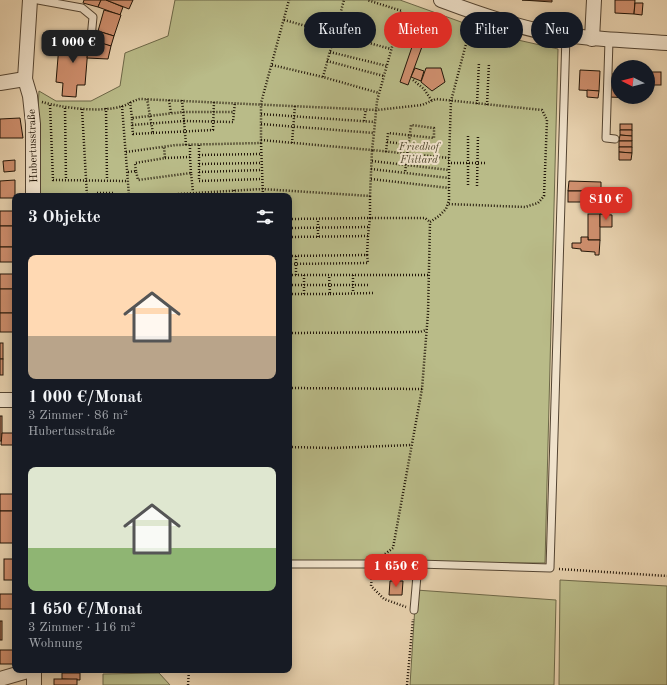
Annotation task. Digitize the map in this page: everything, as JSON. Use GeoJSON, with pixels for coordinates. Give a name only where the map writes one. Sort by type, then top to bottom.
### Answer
{"type":"FeatureCollection","features":[{"type":"Feature","properties":{"kind":"street","name":"Hubertusstraße"},"geometry":{"type":"LineString","coordinates":[[30,0],[25,79],[30,96],[33,124],[33,193]]}},
{"type":"Feature","properties":{"kind":"street"},"geometry":{"type":"LineString","coordinates":[[441,0],[472,12]]}},
{"type":"Feature","properties":{"kind":"street"},"geometry":{"type":"LineString","coordinates":[[592,39],[594,0]]}},
{"type":"Feature","properties":{"kind":"street"},"geometry":{"type":"LineString","coordinates":[[583,38],[667,42]]}},
{"type":"Feature","properties":{"kind":"street"},"geometry":{"type":"LineString","coordinates":[[0,83],[25,79]]}},
{"type":"Feature","properties":{"kind":"street"},"geometry":{"type":"LineString","coordinates":[[0,400],[12,400]]}},
{"type":"Feature","properties":{"kind":"street"},"geometry":{"type":"LineString","coordinates":[[0,679],[21,673]]}},
{"type":"Feature","properties":{"kind":"street"},"geometry":{"type":"LineString","coordinates":[[34,673],[34,685]]}},
{"type":"Feature","properties":{"kind":"lane"},"geometry":{"type":"LineString","coordinates":[[38,0],[82,8],[93,17],[91,38]]}},
{"type":"Feature","properties":{"kind":"lane"},"geometry":{"type":"LineString","coordinates":[[609,40],[606,138],[615,139]]}},
{"type":"Feature","properties":{"kind":"lane"},"geometry":{"type":"LineString","coordinates":[[292,564],[418,564],[550,568],[566,48]]}},
{"type":"Feature","properties":{"kind":"lane"},"geometry":{"type":"LineString","coordinates":[[414,610],[418,564]]}},
{"type":"Feature","properties":{"kind":"path"},"geometry":{"type":"LineString","coordinates":[[263,193],[261,103],[289,0]]}},
{"type":"Feature","properties":{"kind":"path"},"geometry":{"type":"LineString","coordinates":[[341,12],[344,0]]}},
{"type":"Feature","properties":{"kind":"path"},"geometry":{"type":"LineString","coordinates":[[292,264],[368,264],[367,255],[370,218],[371,169],[375,122],[379,93],[402,11],[368,0]]}},
{"type":"Feature","properties":{"kind":"path"},"geometry":{"type":"LineString","coordinates":[[284,20],[304,26]]}},
{"type":"Feature","properties":{"kind":"path"},"geometry":{"type":"LineString","coordinates":[[376,45],[391,49]]}},
{"type":"Feature","properties":{"kind":"path"},"geometry":{"type":"LineString","coordinates":[[323,77],[331,48]]}},
{"type":"Feature","properties":{"kind":"path"},"geometry":{"type":"LineString","coordinates":[[430,222],[439,216],[448,204],[451,101],[465,48]]}},
{"type":"Feature","properties":{"kind":"path"},"geometry":{"type":"LineString","coordinates":[[330,52],[387,66]]}},
{"type":"Feature","properties":{"kind":"path"},"geometry":{"type":"LineString","coordinates":[[327,61],[384,76]]}},
{"type":"Feature","properties":{"kind":"path"},"geometry":{"type":"LineString","coordinates":[[477,104],[479,62]]}},
{"type":"Feature","properties":{"kind":"path"},"geometry":{"type":"LineString","coordinates":[[487,105],[489,63]]}},
{"type":"Feature","properties":{"kind":"path"},"geometry":{"type":"LineString","coordinates":[[272,65],[323,77],[379,93]]}},
{"type":"Feature","properties":{"kind":"path"},"geometry":{"type":"LineString","coordinates":[[413,80],[424,89],[432,101]]}},
{"type":"Feature","properties":{"kind":"path"},"geometry":{"type":"LineString","coordinates":[[30,96],[39,101],[65,108],[106,108],[122,106],[140,99],[147,99],[261,103],[377,110],[422,105],[436,100],[542,110],[547,120],[544,196],[538,203],[525,208],[448,204]]}},
{"type":"Feature","properties":{"kind":"path"},"geometry":{"type":"LineString","coordinates":[[147,99],[153,133]]}},
{"type":"Feature","properties":{"kind":"path"},"geometry":{"type":"LineString","coordinates":[[169,100],[171,113]]}},
{"type":"Feature","properties":{"kind":"path"},"geometry":{"type":"LineString","coordinates":[[182,100],[186,145]]}},
{"type":"Feature","properties":{"kind":"path"},"geometry":{"type":"LineString","coordinates":[[130,102],[133,134],[213,130],[214,102]]}},
{"type":"Feature","properties":{"kind":"path"},"geometry":{"type":"LineString","coordinates":[[132,125],[184,121],[233,122],[235,102]]}},
{"type":"Feature","properties":{"kind":"path"},"geometry":{"type":"LineString","coordinates":[[50,104],[53,180],[128,181]]}},
{"type":"Feature","properties":{"kind":"path"},"geometry":{"type":"LineString","coordinates":[[292,143],[295,105]]}},
{"type":"Feature","properties":{"kind":"path"},"geometry":{"type":"LineString","coordinates":[[122,106],[129,193]]}},
{"type":"Feature","properties":{"kind":"path"},"geometry":{"type":"LineString","coordinates":[[65,108],[66,180]]}},
{"type":"Feature","properties":{"kind":"path"},"geometry":{"type":"LineString","coordinates":[[82,108],[87,193]]}},
{"type":"Feature","properties":{"kind":"path"},"geometry":{"type":"LineString","coordinates":[[106,108],[107,180]]}},
{"type":"Feature","properties":{"kind":"path"},"geometry":{"type":"LineString","coordinates":[[364,121],[366,109]]}},
{"type":"Feature","properties":{"kind":"path"},"geometry":{"type":"LineString","coordinates":[[132,118],[183,112],[234,112]]}},
{"type":"Feature","properties":{"kind":"path"},"geometry":{"type":"LineString","coordinates":[[261,114],[375,122]]}},
{"type":"Feature","properties":{"kind":"path"},"geometry":{"type":"LineString","coordinates":[[261,124],[374,133]]}},
{"type":"Feature","properties":{"kind":"path"},"geometry":{"type":"LineString","coordinates":[[386,152],[388,134],[409,135],[434,138],[434,128],[410,125],[409,135],[408,144],[406,165],[405,173]]}},
{"type":"Feature","properties":{"kind":"path"},"geometry":{"type":"LineString","coordinates":[[477,186],[478,135]]}},
{"type":"Feature","properties":{"kind":"path"},"geometry":{"type":"LineString","coordinates":[[468,136],[468,187]]}},
{"type":"Feature","properties":{"kind":"path"},"geometry":{"type":"LineString","coordinates":[[126,152],[186,145],[261,142],[292,143],[449,158]]}},
{"type":"Feature","properties":{"kind":"path"},"geometry":{"type":"LineString","coordinates":[[387,142],[424,146]]}},
{"type":"Feature","properties":{"kind":"path"},"geometry":{"type":"LineString","coordinates":[[190,145],[193,192]]}},
{"type":"Feature","properties":{"kind":"path"},"geometry":{"type":"LineString","coordinates":[[199,145],[199,181],[262,179]]}},
{"type":"Feature","properties":{"kind":"path"},"geometry":{"type":"LineString","coordinates":[[164,147],[165,158]]}},
{"type":"Feature","properties":{"kind":"path"},"geometry":{"type":"LineString","coordinates":[[199,155],[261,154]]}},
{"type":"Feature","properties":{"kind":"path"},"geometry":{"type":"LineString","coordinates":[[190,157],[165,158],[135,163],[138,180],[191,173]]}},
{"type":"Feature","properties":{"kind":"path"},"geometry":{"type":"LineString","coordinates":[[372,161],[449,170]]}},
{"type":"Feature","properties":{"kind":"path"},"geometry":{"type":"LineString","coordinates":[[199,164],[261,163]]}},
{"type":"Feature","properties":{"kind":"path"},"geometry":{"type":"LineString","coordinates":[[448,163],[485,163]]}},
{"type":"Feature","properties":{"kind":"path"},"geometry":{"type":"LineString","coordinates":[[371,169],[449,178]]}},
{"type":"Feature","properties":{"kind":"path"},"geometry":{"type":"LineString","coordinates":[[199,172],[262,170]]}},
{"type":"Feature","properties":{"kind":"path"},"geometry":{"type":"LineString","coordinates":[[128,172],[136,171]]}},
{"type":"Feature","properties":{"kind":"path"},"geometry":{"type":"LineString","coordinates":[[371,179],[449,188]]}},
{"type":"Feature","properties":{"kind":"path"},"geometry":{"type":"LineString","coordinates":[[181,193],[262,188],[370,196]]}},
{"type":"Feature","properties":{"kind":"path"},"geometry":{"type":"LineString","coordinates":[[97,193],[114,193]]}},
{"type":"Feature","properties":{"kind":"path"},"geometry":{"type":"LineString","coordinates":[[292,219],[424,218],[430,222]]}},
{"type":"Feature","properties":{"kind":"path"},"geometry":{"type":"LineString","coordinates":[[318,219],[318,237]]}},
{"type":"Feature","properties":{"kind":"path"},"geometry":{"type":"LineString","coordinates":[[407,685],[414,610],[384,599],[371,586],[372,564],[392,548],[422,388],[426,330],[430,222]]}},
{"type":"Feature","properties":{"kind":"path"},"geometry":{"type":"LineString","coordinates":[[292,228],[369,227]]}},
{"type":"Feature","properties":{"kind":"path"},"geometry":{"type":"LineString","coordinates":[[292,237],[368,236]]}},
{"type":"Feature","properties":{"kind":"path"},"geometry":{"type":"LineString","coordinates":[[292,256],[367,255]]}},
{"type":"Feature","properties":{"kind":"path"},"geometry":{"type":"LineString","coordinates":[[296,256],[296,275]]}},
{"type":"Feature","properties":{"kind":"path"},"geometry":{"type":"LineString","coordinates":[[292,275],[428,275]]}},
{"type":"Feature","properties":{"kind":"path"},"geometry":{"type":"LineString","coordinates":[[304,275],[304,294]]}},
{"type":"Feature","properties":{"kind":"path"},"geometry":{"type":"LineString","coordinates":[[329,275],[330,294]]}},
{"type":"Feature","properties":{"kind":"path"},"geometry":{"type":"LineString","coordinates":[[353,275],[353,293]]}},
{"type":"Feature","properties":{"kind":"path"},"geometry":{"type":"LineString","coordinates":[[292,285],[370,285]]}},
{"type":"Feature","properties":{"kind":"path"},"geometry":{"type":"LineString","coordinates":[[292,294],[372,293]]}},
{"type":"Feature","properties":{"kind":"path"},"geometry":{"type":"LineString","coordinates":[[292,333],[420,332],[426,330]]}},
{"type":"Feature","properties":{"kind":"path"},"geometry":{"type":"LineString","coordinates":[[292,388],[422,388]]}},
{"type":"Feature","properties":{"kind":"path"},"geometry":{"type":"LineString","coordinates":[[292,447],[332,448],[412,445]]}},
{"type":"Feature","properties":{"kind":"path"},"geometry":{"type":"LineString","coordinates":[[550,568],[667,576]]}},
{"type":"Feature","properties":{"kind":"path"},"geometry":{"type":"LineString","coordinates":[[188,685],[189,673]]}},
{"type":"Feature","properties":{"kind":"green space","name":"Friedhof Flittard"},"geometry":{"type":"Polygon","coordinates":[[[175,0],[400,0],[433,12],[384,12],[384,48],[452,48],[452,19],[460,22],[460,48],[523,48],[523,41],[531,43],[531,48],[558,49],[545,563],[292,562],[292,193],[40,193],[39,91],[56,101],[91,101],[120,86],[125,53],[168,36],[175,0]]]}},
{"type":"Feature","properties":{"kind":"green space"},"geometry":{"type":"Polygon","coordinates":[[[560,580],[667,586],[667,685],[559,685],[560,580]]]}},
{"type":"Feature","properties":{"kind":"green space"},"geometry":{"type":"Polygon","coordinates":[[[416,590],[556,600],[554,685],[410,685],[416,590]]]}},
{"type":"Feature","properties":{"kind":"green space"},"geometry":{"type":"Polygon","coordinates":[[[159,673],[170,685],[103,685],[103,674],[159,673]]]}},
{"type":"Feature","properties":{"kind":"building"},"geometry":{"type":"Polygon","coordinates":[[[84,0],[101,0],[98,7],[83,3],[84,0]]]}},
{"type":"Feature","properties":{"kind":"building"},"geometry":{"type":"Polygon","coordinates":[[[101,0],[106,0],[123,7],[120,15],[98,7],[101,0]]]}},
{"type":"Feature","properties":{"kind":"building"},"geometry":{"type":"Polygon","coordinates":[[[106,0],[133,0],[129,9],[106,0]]]}},
{"type":"Feature","properties":{"kind":"building"},"geometry":{"type":"Polygon","coordinates":[[[522,0],[552,0],[552,2],[522,0]]]}},
{"type":"Feature","properties":{"kind":"building"},"geometry":{"type":"Polygon","coordinates":[[[615,0],[635,0],[634,14],[615,13],[615,0]]]}},
{"type":"Feature","properties":{"kind":"building"},"geometry":{"type":"Polygon","coordinates":[[[635,3],[643,3],[642,15],[634,14],[635,3]]]}},
{"type":"Feature","properties":{"kind":"building"},"geometry":{"type":"Polygon","coordinates":[[[104,10],[121,15],[114,36],[98,31],[104,10]]]}},
{"type":"Feature","properties":{"kind":"building"},"geometry":{"type":"Polygon","coordinates":[[[71,32],[78,33],[81,39],[92,40],[92,48],[88,48],[85,85],[77,85],[76,97],[62,96],[63,83],[56,82],[59,45],[66,45],[67,36],[71,32]]]}},
{"type":"Feature","properties":{"kind":"building"},"geometry":{"type":"Polygon","coordinates":[[[101,32],[114,36],[111,46],[99,43],[101,32]]]}},
{"type":"Feature","properties":{"kind":"building"},"geometry":{"type":"Polygon","coordinates":[[[92,40],[111,46],[108,59],[87,58],[88,48],[92,48],[92,40]]]}},
{"type":"Feature","properties":{"kind":"building"},"geometry":{"type":"Polygon","coordinates":[[[412,48],[422,48],[408,85],[400,82],[412,48]]]}},
{"type":"Feature","properties":{"kind":"building"},"geometry":{"type":"Polygon","coordinates":[[[415,68],[424,71],[421,81],[411,77],[415,68]]]}},
{"type":"Feature","properties":{"kind":"building"},"geometry":{"type":"Polygon","coordinates":[[[426,68],[441,68],[445,82],[432,91],[421,82],[426,68]]]}},
{"type":"Feature","properties":{"kind":"building"},"geometry":{"type":"Polygon","coordinates":[[[580,70],[600,71],[599,91],[579,90],[580,70]]]}},
{"type":"Feature","properties":{"kind":"building"},"geometry":{"type":"Polygon","coordinates":[[[655,72],[661,72],[661,85],[655,85],[655,72]]]}},
{"type":"Feature","properties":{"kind":"building"},"geometry":{"type":"Polygon","coordinates":[[[610,74],[611,74],[611,97],[609,97],[610,74]]]}},
{"type":"Feature","properties":{"kind":"building"},"geometry":{"type":"Polygon","coordinates":[[[587,90],[599,91],[598,98],[587,97],[587,90]]]}},
{"type":"Feature","properties":{"kind":"building"},"geometry":{"type":"Polygon","coordinates":[[[20,118],[23,138],[0,138],[0,119],[20,118]]]}},
{"type":"Feature","properties":{"kind":"building"},"geometry":{"type":"Polygon","coordinates":[[[620,124],[632,124],[632,130],[620,130],[620,124]]]}},
{"type":"Feature","properties":{"kind":"building"},"geometry":{"type":"Polygon","coordinates":[[[620,130],[632,130],[632,136],[620,135],[620,130]]]}},
{"type":"Feature","properties":{"kind":"building"},"geometry":{"type":"Polygon","coordinates":[[[620,135],[632,136],[632,141],[619,141],[620,135]]]}},
{"type":"Feature","properties":{"kind":"building"},"geometry":{"type":"Polygon","coordinates":[[[619,141],[632,141],[632,147],[619,147],[619,141]]]}},
{"type":"Feature","properties":{"kind":"building"},"geometry":{"type":"Polygon","coordinates":[[[619,147],[632,147],[632,153],[619,152],[619,147]]]}},
{"type":"Feature","properties":{"kind":"building"},"geometry":{"type":"Polygon","coordinates":[[[619,152],[632,153],[631,160],[619,160],[619,152]]]}},
{"type":"Feature","properties":{"kind":"building"},"geometry":{"type":"Polygon","coordinates":[[[15,160],[15,171],[4,172],[3,161],[15,160]]]}},
{"type":"Feature","properties":{"kind":"building"},"geometry":{"type":"Polygon","coordinates":[[[15,180],[15,193],[12,193],[12,198],[0,198],[0,181],[15,180]]]}},
{"type":"Feature","properties":{"kind":"building"},"geometry":{"type":"Polygon","coordinates":[[[569,181],[601,182],[601,203],[584,202],[584,191],[568,191],[569,181]]]}},
{"type":"Feature","properties":{"kind":"building"},"geometry":{"type":"Polygon","coordinates":[[[568,191],[584,191],[584,202],[568,202],[568,191]]]}},
{"type":"Feature","properties":{"kind":"building"},"geometry":{"type":"Polygon","coordinates":[[[0,211],[12,211],[12,226],[0,226],[0,211]]]}},
{"type":"Feature","properties":{"kind":"building"},"geometry":{"type":"Polygon","coordinates":[[[588,214],[600,214],[600,240],[588,240],[588,214]]]}},
{"type":"Feature","properties":{"kind":"building"},"geometry":{"type":"Polygon","coordinates":[[[600,214],[612,215],[612,227],[600,227],[600,214]]]}},
{"type":"Feature","properties":{"kind":"building"},"geometry":{"type":"Polygon","coordinates":[[[0,226],[12,226],[12,247],[0,247],[0,226]]]}},
{"type":"Feature","properties":{"kind":"building"},"geometry":{"type":"Polygon","coordinates":[[[581,237],[588,237],[588,240],[600,240],[599,255],[595,255],[595,252],[581,251],[581,249],[572,248],[572,243],[581,243],[581,237]]]}},
{"type":"Feature","properties":{"kind":"building"},"geometry":{"type":"Polygon","coordinates":[[[0,247],[12,247],[12,262],[0,262],[0,247]]]}},
{"type":"Feature","properties":{"kind":"building"},"geometry":{"type":"Polygon","coordinates":[[[0,274],[12,274],[12,289],[0,289],[0,274]]]}},
{"type":"Feature","properties":{"kind":"building"},"geometry":{"type":"Polygon","coordinates":[[[0,289],[12,289],[12,313],[0,313],[0,289]]]}},
{"type":"Feature","properties":{"kind":"building"},"geometry":{"type":"Polygon","coordinates":[[[0,313],[12,313],[12,332],[0,332],[0,313]]]}},
{"type":"Feature","properties":{"kind":"building"},"geometry":{"type":"Polygon","coordinates":[[[0,343],[3,343],[3,359],[0,359],[0,343]]]}},
{"type":"Feature","properties":{"kind":"building"},"geometry":{"type":"Polygon","coordinates":[[[0,359],[3,359],[3,375],[0,375],[0,359]]]}},
{"type":"Feature","properties":{"kind":"building"},"geometry":{"type":"Polygon","coordinates":[[[0,416],[2,416],[2,441],[0,441],[0,416]]]}},
{"type":"Feature","properties":{"kind":"building"},"geometry":{"type":"Polygon","coordinates":[[[2,433],[12,433],[12,445],[1,445],[2,433]]]}},
{"type":"Feature","properties":{"kind":"building"},"geometry":{"type":"Polygon","coordinates":[[[0,494],[12,494],[12,511],[0,511],[0,494]]]}},
{"type":"Feature","properties":{"kind":"building"},"geometry":{"type":"Polygon","coordinates":[[[0,511],[12,511],[12,543],[0,543],[0,511]]]}},
{"type":"Feature","properties":{"kind":"building"},"geometry":{"type":"Polygon","coordinates":[[[4,559],[12,559],[12,580],[4,580],[4,559]]]}},
{"type":"Feature","properties":{"kind":"building"},"geometry":{"type":"Polygon","coordinates":[[[390,581],[403,581],[402,595],[389,595],[390,581]]]}},
{"type":"Feature","properties":{"kind":"building"},"geometry":{"type":"Polygon","coordinates":[[[0,594],[12,594],[12,609],[0,609],[0,594]]]}},
{"type":"Feature","properties":{"kind":"building"},"geometry":{"type":"Polygon","coordinates":[[[0,621],[2,621],[2,640],[0,640],[0,621]]]}},
{"type":"Feature","properties":{"kind":"building"},"geometry":{"type":"Polygon","coordinates":[[[0,650],[12,650],[12,664],[0,664],[0,650]]]}},
{"type":"Feature","properties":{"kind":"building"},"geometry":{"type":"Polygon","coordinates":[[[62,673],[80,673],[80,680],[62,679],[62,673]]]}},
{"type":"Feature","properties":{"kind":"building"},"geometry":{"type":"Polygon","coordinates":[[[54,679],[77,679],[77,685],[54,685],[54,679]]]}}]}
